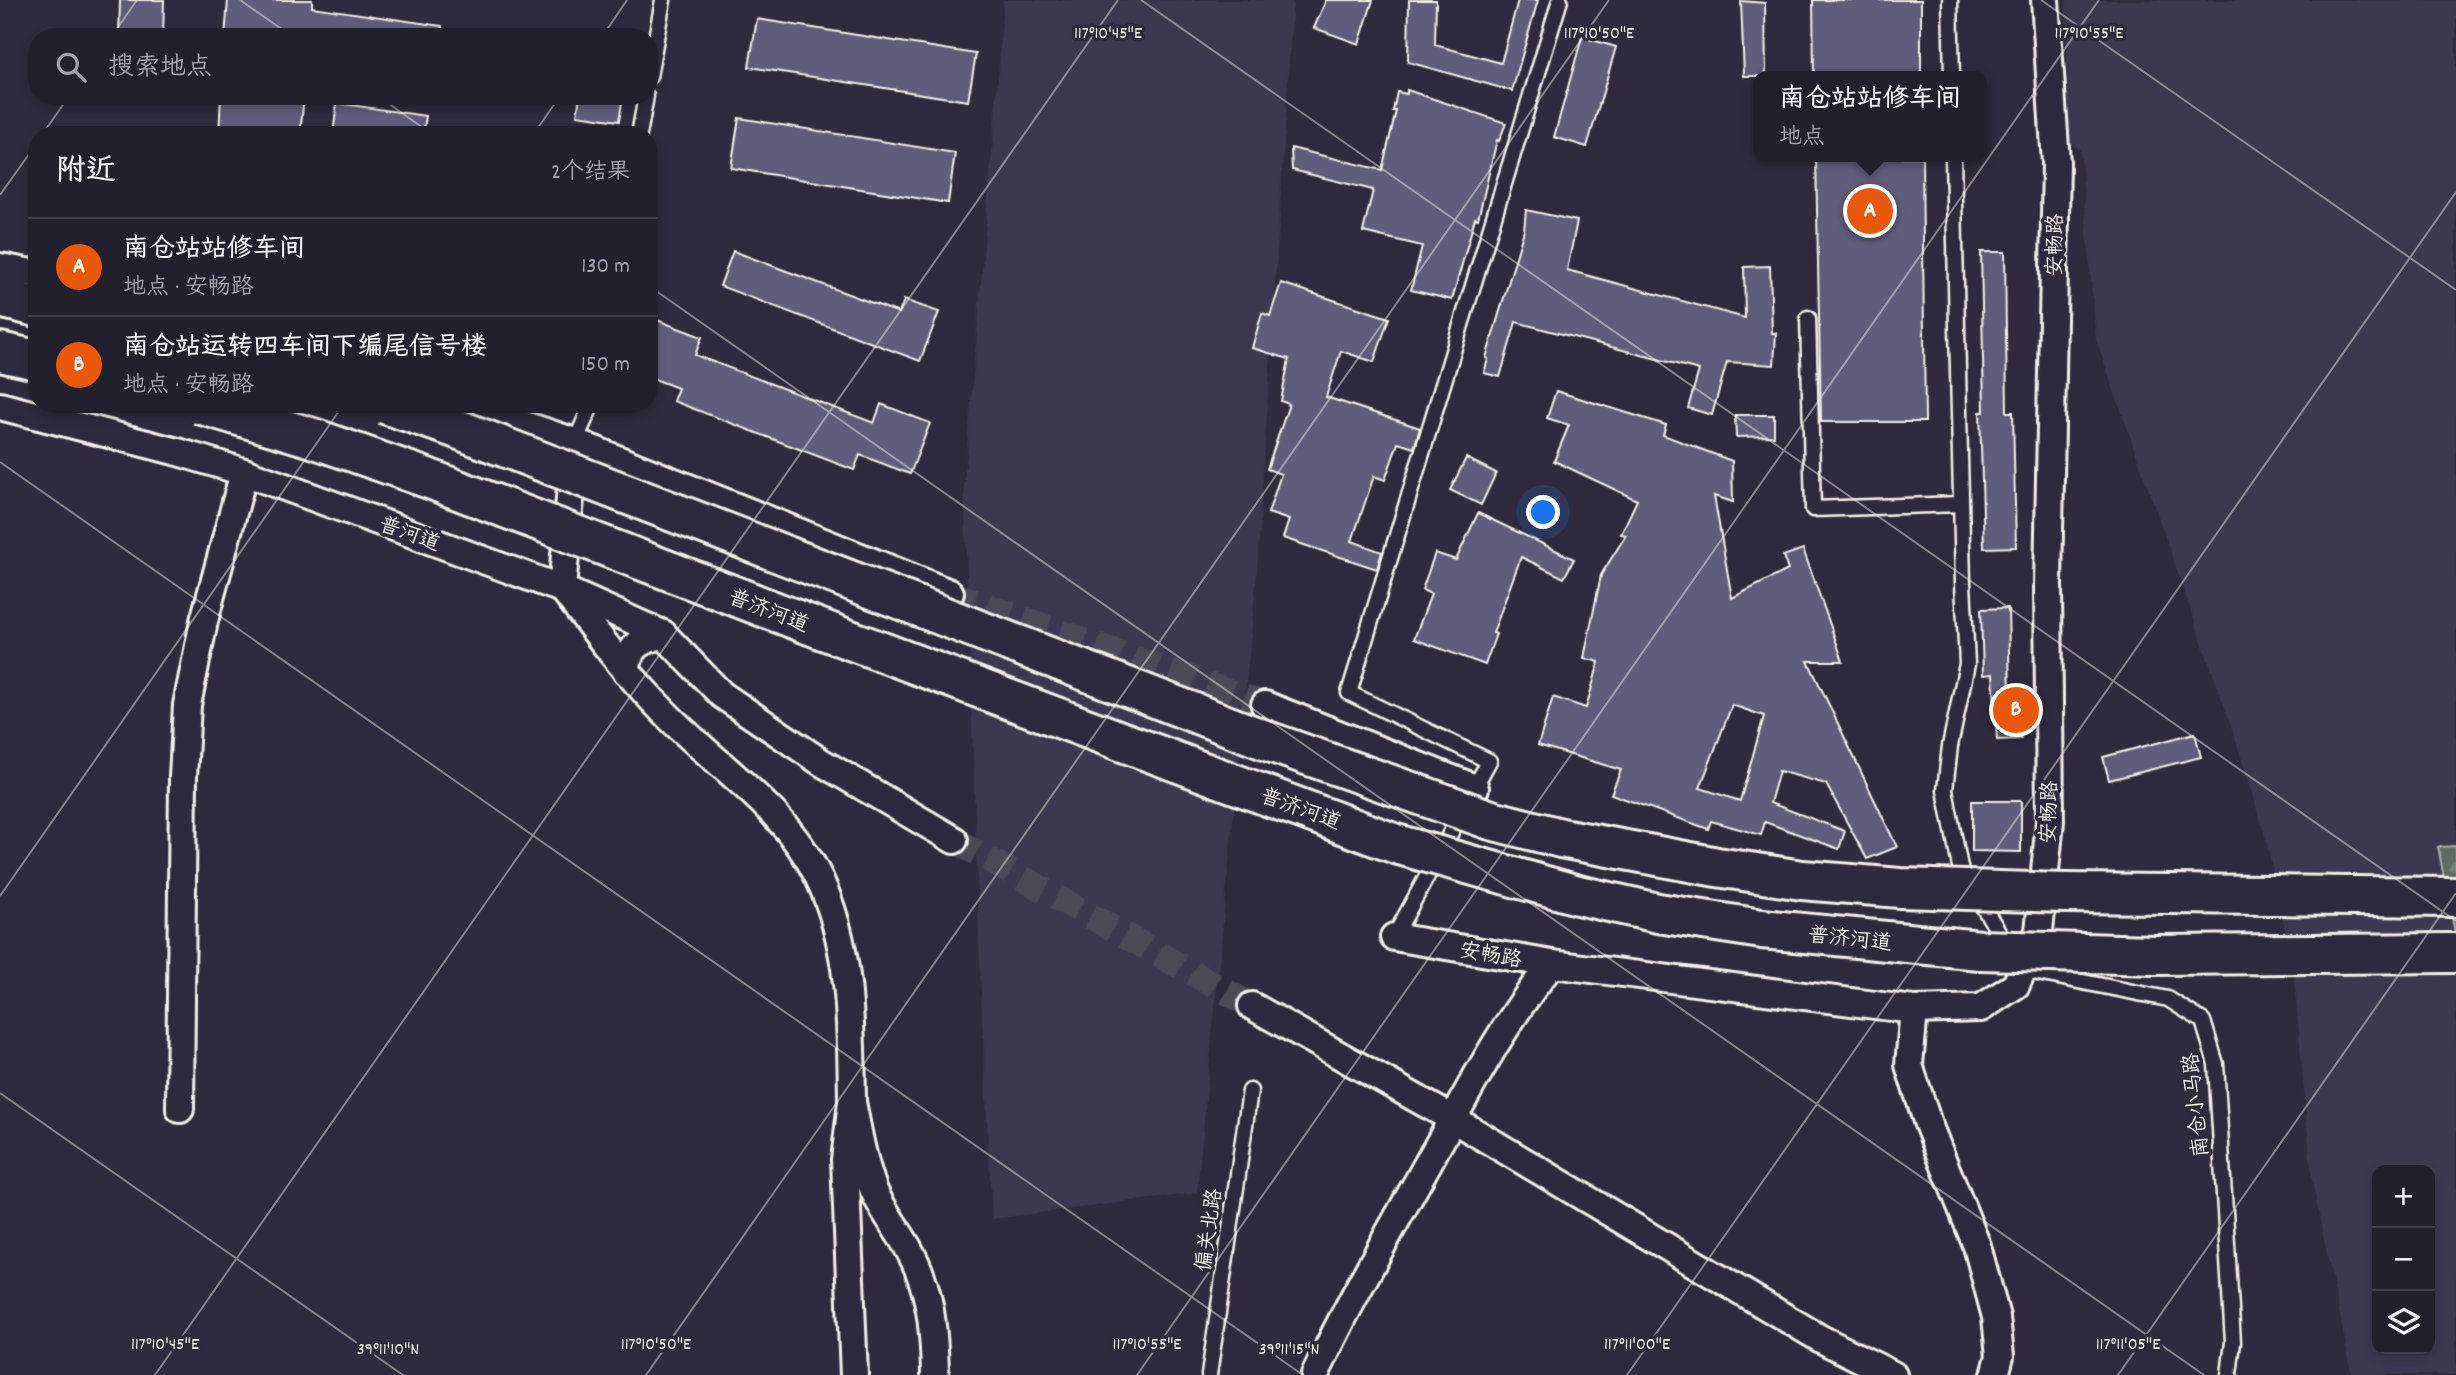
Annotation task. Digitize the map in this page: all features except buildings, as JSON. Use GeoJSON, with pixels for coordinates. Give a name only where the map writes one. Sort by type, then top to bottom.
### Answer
{"type":"FeatureCollection","features":[{"type":"Feature","properties":{"kind":"highway"},"geometry":{"type":"LineString","coordinates":[[0,298],[28,305]]}},
{"type":"Feature","properties":{"kind":"highway"},"geometry":{"type":"LineString","coordinates":[[0,352],[28,358]]}},
{"type":"Feature","properties":{"kind":"highway","name":"普济河道"},"geometry":{"type":"LineString","coordinates":[[229,413],[313,438],[427,478],[823,630],[1396,844],[1578,895],[1658,913],[1762,929],[1980,950],[2154,955],[2456,953]]}},
{"type":"Feature","properties":{"kind":"highway"},"geometry":{"type":"LineString","coordinates":[[410,413],[1270,742],[1491,820],[1561,838],[1802,880],[1900,888],[2066,893],[2456,897]]}},
{"type":"Feature","properties":{"kind":"street","name":"安畅路"},"geometry":{"type":"LineString","coordinates":[[1394,937],[1552,964],[1914,1010],[1981,1008],[2016,985],[2039,932],[2050,821],[2048,584],[2056,163],[2045,0]]}},
{"type":"Feature","properties":{"kind":"street"},"geometry":{"type":"LineString","coordinates":[[0,267],[28,272]]}},
{"type":"Feature","properties":{"kind":"street","name":"普河道"},"geometry":{"type":"LineString","coordinates":[[0,406],[244,472],[562,589],[663,634]]}},
{"type":"Feature","properties":{"kind":"street"},"geometry":{"type":"LineString","coordinates":[[488,413],[575,442],[950,593]]}},
{"type":"Feature","properties":{"kind":"street"},"geometry":{"type":"LineString","coordinates":[[575,442],[562,589],[626,671],[665,713],[773,810],[800,846],[818,878],[830,908],[841,947],[848,988],[852,1102],[845,1160],[854,1375]]}},
{"type":"Feature","properties":{"kind":"street"},"geometry":{"type":"LineString","coordinates":[[180,1109],[183,777],[187,705],[204,621],[244,472]]}},
{"type":"Feature","properties":{"kind":"street"},"geometry":{"type":"LineString","coordinates":[[626,671],[629,653],[636,646],[663,634],[734,704],[821,762],[954,840]]}},
{"type":"Feature","properties":{"kind":"street"},"geometry":{"type":"LineString","coordinates":[[1265,705],[1475,788]]}},
{"type":"Feature","properties":{"kind":"street"},"geometry":{"type":"LineString","coordinates":[[1315,1375],[1367,1273],[1489,1054],[1530,990],[1552,964]]}},
{"type":"Feature","properties":{"kind":"street"},"geometry":{"type":"LineString","coordinates":[[1252,1006],[1453,1119],[1821,1339],[1893,1375]]}},
{"type":"Feature","properties":{"kind":"street"},"geometry":{"type":"LineString","coordinates":[[1914,1010],[1909,1065],[1928,1124],[1977,1246],[1996,1317],[2000,1356],[1995,1375]]}},
{"type":"Feature","properties":{"kind":"street"},"geometry":{"type":"LineString","coordinates":[[852,1102],[875,1193],[907,1247],[927,1292],[933,1317],[936,1375]]}},
{"type":"Feature","properties":{"kind":"lane"},"geometry":{"type":"LineString","coordinates":[[658,28],[663,0]]}},
{"type":"Feature","properties":{"kind":"lane"},"geometry":{"type":"LineString","coordinates":[[1394,937],[1489,761],[1349,693],[1560,0]]}},
{"type":"Feature","properties":{"kind":"lane"},"geometry":{"type":"LineString","coordinates":[[1950,0],[1952,71]]}},
{"type":"Feature","properties":{"kind":"lane"},"geometry":{"type":"LineString","coordinates":[[641,126],[644,105]]}},
{"type":"Feature","properties":{"kind":"lane"},"geometry":{"type":"LineString","coordinates":[[1953,162],[1967,664],[1950,746],[1945,790],[1961,872],[2023,970]]}},
{"type":"Feature","properties":{"kind":"lane"},"geometry":{"type":"LineString","coordinates":[[1808,318],[1813,509],[1961,504]]}},
{"type":"Feature","properties":{"kind":"lane"},"geometry":{"type":"LineString","coordinates":[[575,442],[588,413]]}},
{"type":"Feature","properties":{"kind":"lane","name":"南仓小马路"},"geometry":{"type":"LineString","coordinates":[[2023,970],[2168,999],[2203,1021],[2216,1064],[2233,1342],[2229,1375]]}},
{"type":"Feature","properties":{"kind":"lane","name":"偏关北路"},"geometry":{"type":"LineString","coordinates":[[1209,1375],[1250,1091]]}},
{"type":"Feature","properties":{"kind":"shaded area"},"geometry":{"type":"Polygon","coordinates":[[[1003,0],[1293,0],[1257,572],[1197,1193],[992,1219],[981,997],[964,485],[1003,0]]]}},
{"type":"Feature","properties":{"kind":"shaded area"},"geometry":{"type":"Polygon","coordinates":[[[2066,0],[2456,0],[2456,846],[2438,847],[2456,938],[2456,1375],[2352,1375],[2312,1181],[2293,966],[2266,839],[2231,725],[2096,339],[2080,150],[2069,142],[2066,0]]]}},
{"type":"Feature","properties":{"kind":"green space"},"geometry":{"type":"Polygon","coordinates":[[[2456,846],[2456,938],[2438,847],[2456,846]]]}},
{"type":"Feature","properties":{"kind":"tunnel"},"geometry":{"type":"LineString","coordinates":[[950,593],[1265,705]]}},
{"type":"Feature","properties":{"kind":"tunnel"},"geometry":{"type":"LineString","coordinates":[[954,840],[1252,1006]]}},
{"type":"Feature","properties":{"kind":"place","name":"南仓站站修车间"},"geometry":{"type":"Point","coordinates":[1870,211]}},
{"type":"Feature","properties":{"kind":"place","name":"南仓站运转四车间下编尾信号楼"},"geometry":{"type":"Point","coordinates":[2016,710]}}]}
